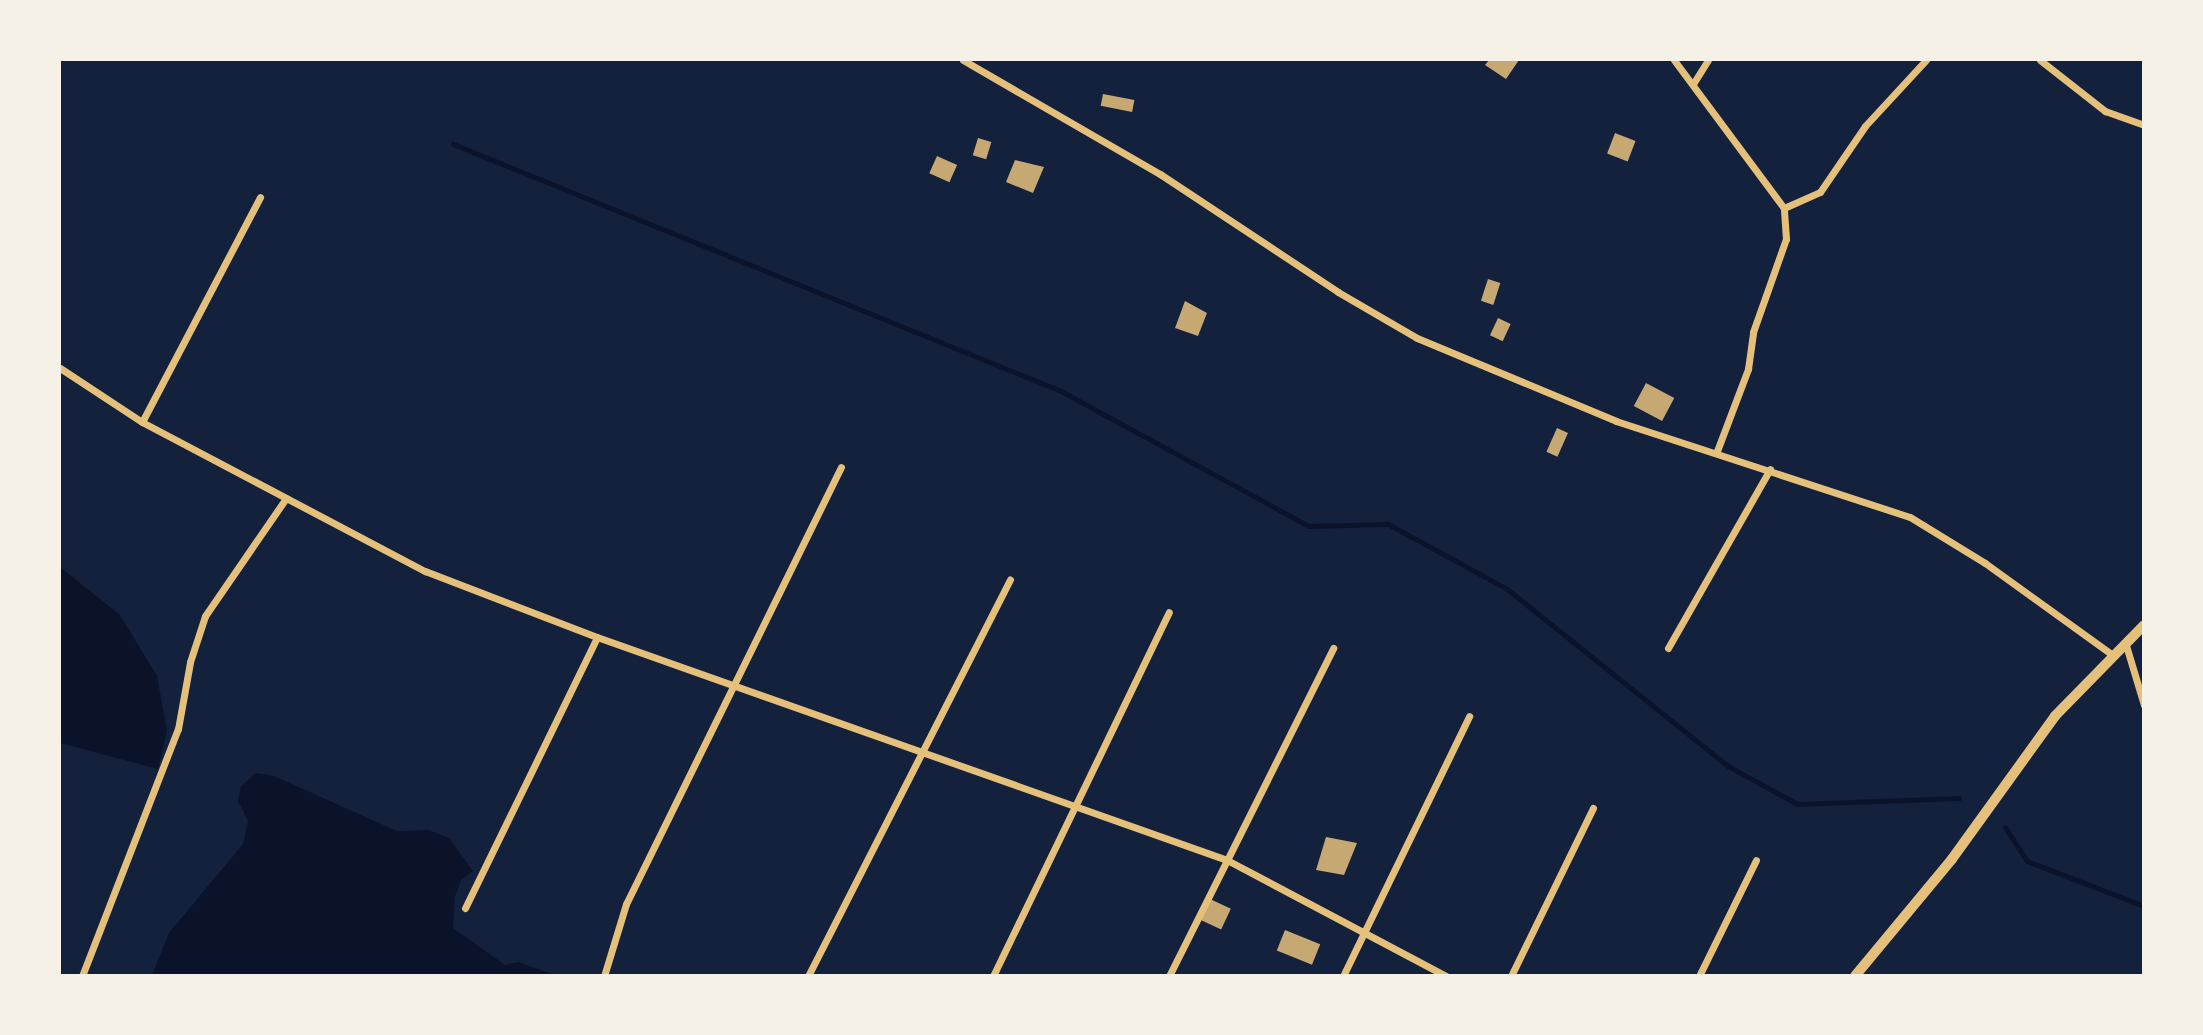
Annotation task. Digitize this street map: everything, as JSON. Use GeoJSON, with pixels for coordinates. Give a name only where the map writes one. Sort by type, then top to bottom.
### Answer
{"type":"FeatureCollection","features":[{"type":"Feature","properties":{"kind":"street"},"geometry":{"type":"LineString","coordinates":[[963,60],[1160,174],[1338,292],[1417,338],[1616,421],[1717,451],[1925,525],[1985,563],[2111,654]]}},
{"type":"Feature","properties":{"kind":"street"},"geometry":{"type":"LineString","coordinates":[[1674,60],[1784,208],[1786,239],[1753,332],[1748,369],[1717,451]]}},
{"type":"Feature","properties":{"kind":"street"},"geometry":{"type":"LineString","coordinates":[[1693,84],[1708,60]]}},
{"type":"Feature","properties":{"kind":"street"},"geometry":{"type":"LineString","coordinates":[[1784,208],[1820,192],[1865,126],[1926,60]]}},
{"type":"Feature","properties":{"kind":"street"},"geometry":{"type":"LineString","coordinates":[[2040,60],[2105,111],[2144,125]]}},
{"type":"Feature","properties":{"kind":"street"},"geometry":{"type":"LineString","coordinates":[[142,422],[260,197]]}},
{"type":"Feature","properties":{"kind":"street"},"geometry":{"type":"LineString","coordinates":[[60,368],[142,422],[425,571],[597,637],[924,750],[1227,860],[1363,934],[1446,975]]}},
{"type":"Feature","properties":{"kind":"street"},"geometry":{"type":"LineString","coordinates":[[604,975],[626,904],[841,467]]}},
{"type":"Feature","properties":{"kind":"street"},"geometry":{"type":"LineString","coordinates":[[1668,649],[1770,469]]}},
{"type":"Feature","properties":{"kind":"street"},"geometry":{"type":"LineString","coordinates":[[82,975],[178,729],[190,662],[205,616],[286,498]]}},
{"type":"Feature","properties":{"kind":"street"},"geometry":{"type":"LineString","coordinates":[[808,975],[1010,579]]}},
{"type":"Feature","properties":{"kind":"street"},"geometry":{"type":"LineString","coordinates":[[993,975],[1169,612]]}},
{"type":"Feature","properties":{"kind":"street"},"geometry":{"type":"LineString","coordinates":[[1855,975],[1952,859],[2055,716],[2111,654],[2144,625]]}},
{"type":"Feature","properties":{"kind":"street"},"geometry":{"type":"LineString","coordinates":[[465,908],[597,637]]}},
{"type":"Feature","properties":{"kind":"street"},"geometry":{"type":"LineString","coordinates":[[2125,641],[2144,705]]}},
{"type":"Feature","properties":{"kind":"street"},"geometry":{"type":"LineString","coordinates":[[1169,975],[1333,648]]}},
{"type":"Feature","properties":{"kind":"street"},"geometry":{"type":"LineString","coordinates":[[1343,975],[1469,716]]}},
{"type":"Feature","properties":{"kind":"street"},"geometry":{"type":"LineString","coordinates":[[1511,975],[1593,808]]}},
{"type":"Feature","properties":{"kind":"street"},"geometry":{"type":"LineString","coordinates":[[1699,975],[1756,860]]}},
{"type":"Feature","properties":{"kind":"water"},"geometry":{"type":"Polygon","coordinates":[[[60,567],[120,615],[157,676],[167,731],[158,769],[60,743],[60,567]]]}},
{"type":"Feature","properties":{"kind":"water"},"geometry":{"type":"Polygon","coordinates":[[[256,773],[274,776],[397,831],[429,830],[449,838],[473,871],[461,880],[455,897],[453,928],[505,965],[518,962],[555,975],[152,975],[169,933],[243,844],[248,821],[238,801],[241,786],[256,773]]]}},
{"type":"Feature","properties":{"kind":"building"},"geometry":{"type":"Polygon","coordinates":[[[1489,60],[1519,60],[1506,79],[1485,65],[1489,60]]]}},
{"type":"Feature","properties":{"kind":"building"},"geometry":{"type":"Polygon","coordinates":[[[1103,94],[1134,100],[1132,112],[1101,106],[1103,94]]]}},
{"type":"Feature","properties":{"kind":"building"},"geometry":{"type":"Polygon","coordinates":[[[1615,133],[1636,141],[1628,161],[1607,154],[1615,133]]]}},
{"type":"Feature","properties":{"kind":"building"},"geometry":{"type":"Polygon","coordinates":[[[978,138],[991,142],[986,159],[973,155],[978,138]]]}},
{"type":"Feature","properties":{"kind":"building"},"geometry":{"type":"Polygon","coordinates":[[[937,156],[957,165],[949,182],[929,173],[937,156]]]}},
{"type":"Feature","properties":{"kind":"building"},"geometry":{"type":"Polygon","coordinates":[[[1015,160],[1044,167],[1033,193],[1006,182],[1015,160]]]}},
{"type":"Feature","properties":{"kind":"building"},"geometry":{"type":"Polygon","coordinates":[[[1488,279],[1500,283],[1493,305],[1481,301],[1488,279]]]}},
{"type":"Feature","properties":{"kind":"building"},"geometry":{"type":"Polygon","coordinates":[[[1185,301],[1207,313],[1198,336],[1175,328],[1185,301]]]}},
{"type":"Feature","properties":{"kind":"building"},"geometry":{"type":"Polygon","coordinates":[[[1498,318],[1511,324],[1503,341],[1490,335],[1498,318]]]}},
{"type":"Feature","properties":{"kind":"building"},"geometry":{"type":"Polygon","coordinates":[[[1646,383],[1674,398],[1662,421],[1634,406],[1646,383]]]}},
{"type":"Feature","properties":{"kind":"building"},"geometry":{"type":"Polygon","coordinates":[[[1557,428],[1568,433],[1557,457],[1546,452],[1557,428]]]}},
{"type":"Feature","properties":{"kind":"building"},"geometry":{"type":"Polygon","coordinates":[[[1326,837],[1357,843],[1344,875],[1316,870],[1326,837]]]}},
{"type":"Feature","properties":{"kind":"building"},"geometry":{"type":"Polygon","coordinates":[[[1210,899],[1231,909],[1221,930],[1200,920],[1210,899]]]}},
{"type":"Feature","properties":{"kind":"building"},"geometry":{"type":"Polygon","coordinates":[[[1285,930],[1320,944],[1312,965],[1277,950],[1285,930]]]}},
{"type":"Feature","properties":{"kind":"waterway"},"geometry":{"type":"LineString","coordinates":[[453,144],[1061,391],[1309,526],[1388,524],[1507,589],[1728,766],[1797,804],[1959,798]]}},
{"type":"Feature","properties":{"kind":"waterway"},"geometry":{"type":"LineString","coordinates":[[2005,827],[2027,861],[2144,906]]}}]}
